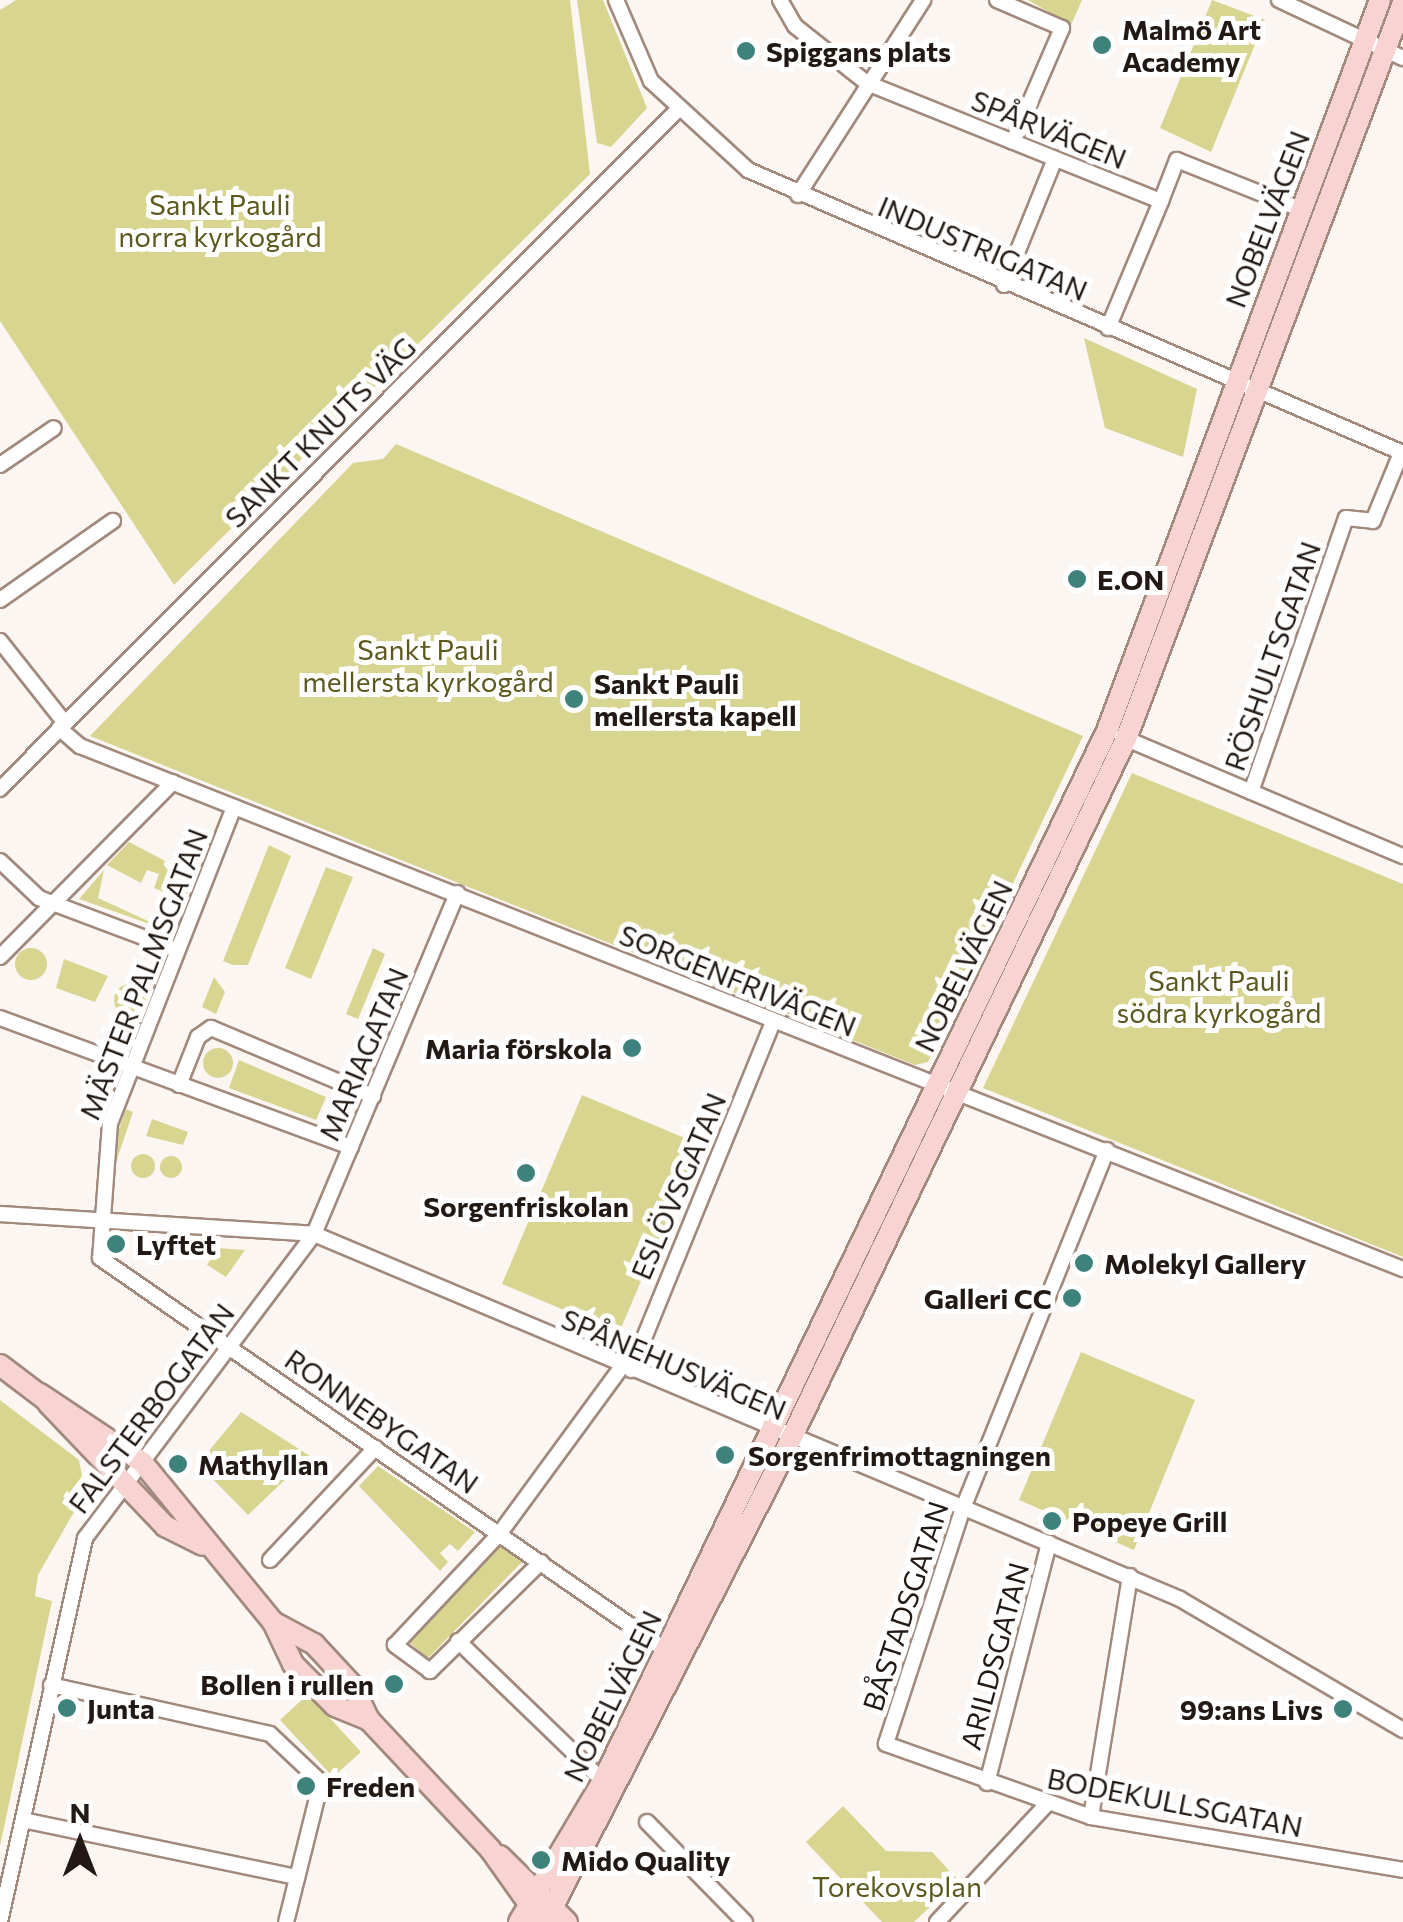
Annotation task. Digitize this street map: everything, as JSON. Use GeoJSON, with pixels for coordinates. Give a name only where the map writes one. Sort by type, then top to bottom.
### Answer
{"type":"FeatureCollection","features":[{"type":"Feature","properties":{"kind":"main road","name":"NOBELVÄGEN"},"geometry":{"type":"LineString","coordinates":[[1116,735],[1235,382],[1380,0]]}},
{"type":"Feature","properties":{"kind":"main road","name":"NOBELVÄGEN"},"geometry":{"type":"LineString","coordinates":[[544,1913],[603,1780],[770,1432],[946,1089],[1116,735],[1394,54],[1403,3]]}},
{"type":"Feature","properties":{"kind":"main road","name":"NOBELVÄGEN"},"geometry":{"type":"LineString","coordinates":[[544,1913],[790,1441],[946,1089]]}},
{"type":"Feature","properties":{"kind":"main road"},"geometry":{"type":"LineString","coordinates":[[0,1365],[133,1474],[185,1508],[203,1545],[274,1622],[293,1664],[335,1706],[368,1720],[544,1913]]}},
{"type":"Feature","properties":{"kind":"main road"},"geometry":{"type":"LineString","coordinates":[[40,1394],[133,1474],[165,1526],[203,1545]]}},
{"type":"Feature","properties":{"kind":"street","name":"INDUSTRIGATAN"},"geometry":{"type":"LineString","coordinates":[[616,0],[651,81],[677,110],[748,170],[1004,285],[1235,382],[1255,395],[1402,453]]}},
{"type":"Feature","properties":{"kind":"street","name":"SPÅRVÄGEN"},"geometry":{"type":"LineString","coordinates":[[780,0],[796,26],[867,83],[1160,201]]}},
{"type":"Feature","properties":{"kind":"street"},"geometry":{"type":"LineString","coordinates":[[798,194],[923,0]]}},
{"type":"Feature","properties":{"kind":"street"},"geometry":{"type":"LineString","coordinates":[[1279,0],[1367,35],[1394,54]]}},
{"type":"Feature","properties":{"kind":"street"},"geometry":{"type":"LineString","coordinates":[[1007,2],[1062,28],[1013,142]]}},
{"type":"Feature","properties":{"kind":"street","name":"SANKT KNUTS VÄG"},"geometry":{"type":"LineString","coordinates":[[0,790],[677,110]]}},
{"type":"Feature","properties":{"kind":"street"},"geometry":{"type":"LineString","coordinates":[[1004,285],[1055,158]]}},
{"type":"Feature","properties":{"kind":"street"},"geometry":{"type":"LineString","coordinates":[[1108,328],[1177,160],[1300,210]]}},
{"type":"Feature","properties":{"kind":"street"},"geometry":{"type":"LineString","coordinates":[[0,465],[54,428]]}},
{"type":"Feature","properties":{"kind":"street","name":"RÖSHULTSGATAN"},"geometry":{"type":"LineString","coordinates":[[1251,792],[1346,518],[1373,521],[1402,453]]}},
{"type":"Feature","properties":{"kind":"street"},"geometry":{"type":"LineString","coordinates":[[0,600],[114,521]]}},
{"type":"Feature","properties":{"kind":"street","name":"SORGENFRIVÄGEN"},"geometry":{"type":"LineString","coordinates":[[0,640],[80,746],[1403,1269]]}},
{"type":"Feature","properties":{"kind":"street"},"geometry":{"type":"LineString","coordinates":[[1116,735],[1403,856]]}},
{"type":"Feature","properties":{"kind":"street"},"geometry":{"type":"LineString","coordinates":[[0,957],[159,805],[173,782]]}},
{"type":"Feature","properties":{"kind":"street","name":"MÄSTER PALMSGATAN"},"geometry":{"type":"LineString","coordinates":[[99,1220],[107,1135],[234,807]]}},
{"type":"Feature","properties":{"kind":"street"},"geometry":{"type":"LineString","coordinates":[[0,861],[56,902],[177,950]]}},
{"type":"Feature","properties":{"kind":"street","name":"MARIAGATAN"},"geometry":{"type":"LineString","coordinates":[[314,1234],[457,894]]}},
{"type":"Feature","properties":{"kind":"street"},"geometry":{"type":"LineString","coordinates":[[0,1018],[351,1147]]}},
{"type":"Feature","properties":{"kind":"street","name":"ESLÖVSGATAN"},"geometry":{"type":"LineString","coordinates":[[458,1641],[423,1670],[394,1636],[500,1533],[625,1370],[774,1022]]}},
{"type":"Feature","properties":{"kind":"street"},"geometry":{"type":"LineString","coordinates":[[179,1085],[198,1036],[211,1028],[373,1096]]}},
{"type":"Feature","properties":{"kind":"street","name":"BÅSTADSGATAN"},"geometry":{"type":"LineString","coordinates":[[886,1744],[962,1511],[1107,1150]]}},
{"type":"Feature","properties":{"kind":"street","name":"SPÅNEHUSVÄGEN"},"geometry":{"type":"LineString","coordinates":[[0,1214],[314,1234],[790,1441],[1130,1576],[1275,1648],[1403,1730]]}},
{"type":"Feature","properties":{"kind":"street","name":"RONNEBYGATAN"},"geometry":{"type":"LineString","coordinates":[[99,1220],[100,1258],[666,1650]]}},
{"type":"Feature","properties":{"kind":"street","name":"FALSTERBOGATAN"},"geometry":{"type":"LineString","coordinates":[[0,1922],[78,1555],[133,1474],[314,1234]]}},
{"type":"Feature","properties":{"kind":"street"},"geometry":{"type":"LineString","coordinates":[[270,1560],[376,1448]]}},
{"type":"Feature","properties":{"kind":"street","name":"ARILDSGATAN"},"geometry":{"type":"LineString","coordinates":[[987,1783],[1050,1543]]}},
{"type":"Feature","properties":{"kind":"street"},"geometry":{"type":"LineString","coordinates":[[541,1562],[458,1641],[603,1780]]}},
{"type":"Feature","properties":{"kind":"street"},"geometry":{"type":"LineString","coordinates":[[1091,1817],[1130,1576]]}},
{"type":"Feature","properties":{"kind":"street"},"geometry":{"type":"LineString","coordinates":[[51,1686],[270,1734],[321,1782],[286,1922]]}},
{"type":"Feature","properties":{"kind":"street","name":"BODEKULLSGATAN"},"geometry":{"type":"LineString","coordinates":[[886,1744],[1046,1805],[1091,1817],[1403,1870]]}},
{"type":"Feature","properties":{"kind":"street"},"geometry":{"type":"LineString","coordinates":[[936,1922],[1046,1805]]}},
{"type":"Feature","properties":{"kind":"street"},"geometry":{"type":"LineString","coordinates":[[23,1820],[297,1876]]}},
{"type":"Feature","properties":{"kind":"street"},"geometry":{"type":"LineString","coordinates":[[647,1822],[746,1922]]}},
{"type":"Feature","properties":{"kind":"green space","name":"Sankt Pauli norra kyrkogård"},"geometry":{"type":"Polygon","coordinates":[[[16,0],[570,0],[590,174],[174,585],[0,321],[0,10],[16,0]]]}},
{"type":"Feature","properties":{"kind":"green space"},"geometry":{"type":"Polygon","coordinates":[[[577,0],[603,0],[647,108],[611,147],[597,143],[577,0]]]}},
{"type":"Feature","properties":{"kind":"green space"},"geometry":{"type":"Polygon","coordinates":[[[1028,0],[1082,0],[1071,25],[1028,0]]]}},
{"type":"Feature","properties":{"kind":"green space"},"geometry":{"type":"Polygon","coordinates":[[[1212,0],[1265,20],[1211,152],[1160,128],[1212,0]]]}},
{"type":"Feature","properties":{"kind":"green space"},"geometry":{"type":"Polygon","coordinates":[[[1084,338],[1197,389],[1183,457],[1105,428],[1084,338]]]}},
{"type":"Feature","properties":{"kind":"green space","name":"Sankt Pauli mellersta kyrkogård"},"geometry":{"type":"Polygon","coordinates":[[[396,444],[1083,736],[928,1062],[915,1065],[90,736],[353,463],[383,459],[396,444]]]}},
{"type":"Feature","properties":{"kind":"green space","name":"Sankt Pauli södra kyrkogård"},"geometry":{"type":"Polygon","coordinates":[[[1132,773],[1403,884],[1403,1257],[983,1088],[1132,773]]]}},
{"type":"Feature","properties":{"kind":"green space"},"geometry":{"type":"Polygon","coordinates":[[[129,842],[194,876],[184,900],[154,888],[159,874],[147,870],[141,883],[107,865],[129,842]]]}},
{"type":"Feature","properties":{"kind":"green space"},"geometry":{"type":"Polygon","coordinates":[[[269,845],[291,856],[248,965],[233,965],[223,961],[269,845]]]}},
{"type":"Feature","properties":{"kind":"green space"},"geometry":{"type":"Polygon","coordinates":[[[326,867],[353,877],[311,979],[285,968],[326,867]]]}},
{"type":"Feature","properties":{"kind":"green space"},"geometry":{"type":"Polygon","coordinates":[[[104,870],[98,898],[172,932],[79,899],[104,870]]]}},
{"type":"Feature","properties":{"kind":"green space"},"geometry":{"type":"Polygon","coordinates":[[[31,948],[43,952],[47,964],[43,976],[31,980],[19,976],[15,964],[19,952],[31,948]]]}},
{"type":"Feature","properties":{"kind":"green space"},"geometry":{"type":"Polygon","coordinates":[[[373,948],[385,954],[358,1019],[346,1014],[373,948]]]}},
{"type":"Feature","properties":{"kind":"green space"},"geometry":{"type":"Polygon","coordinates":[[[64,959],[108,976],[95,1002],[56,988],[64,959]]]}},
{"type":"Feature","properties":{"kind":"green space"},"geometry":{"type":"Polygon","coordinates":[[[214,977],[225,992],[216,1014],[202,1007],[214,977]]]}},
{"type":"Feature","properties":{"kind":"green space"},"geometry":{"type":"Polygon","coordinates":[[[130,984],[141,989],[146,1000],[141,1011],[130,1016],[119,1011],[114,1000],[119,989],[130,984]]]}},
{"type":"Feature","properties":{"kind":"green space"},"geometry":{"type":"Polygon","coordinates":[[[218,1048],[229,1052],[233,1063],[229,1074],[218,1078],[207,1074],[203,1063],[207,1052],[218,1048]]]}},
{"type":"Feature","properties":{"kind":"green space"},"geometry":{"type":"Polygon","coordinates":[[[239,1060],[326,1097],[316,1120],[229,1088],[239,1060]]]}},
{"type":"Feature","properties":{"kind":"green space"},"geometry":{"type":"Polygon","coordinates":[[[582,1095],[699,1144],[619,1333],[502,1284],[582,1095]]]}},
{"type":"Feature","properties":{"kind":"green space"},"geometry":{"type":"Polygon","coordinates":[[[126,1109],[133,1112],[113,1171],[116,1137],[126,1109]]]}},
{"type":"Feature","properties":{"kind":"green space"},"geometry":{"type":"Polygon","coordinates":[[[152,1119],[188,1132],[183,1145],[146,1136],[152,1119]]]}},
{"type":"Feature","properties":{"kind":"green space"},"geometry":{"type":"Polygon","coordinates":[[[143,1154],[155,1166],[143,1178],[131,1166],[143,1154]]]}},
{"type":"Feature","properties":{"kind":"green space"},"geometry":{"type":"Polygon","coordinates":[[[171,1156],[179,1159],[179,1175],[171,1178],[163,1175],[160,1167],[163,1159],[171,1156]]]}},
{"type":"Feature","properties":{"kind":"green space"},"geometry":{"type":"Polygon","coordinates":[[[217,1248],[245,1250],[226,1277],[207,1265],[217,1248]]]}},
{"type":"Feature","properties":{"kind":"green space"},"geometry":{"type":"Polygon","coordinates":[[[1081,1352],[1195,1400],[1134,1550],[1019,1500],[1081,1352]]]}},
{"type":"Feature","properties":{"kind":"green space"},"geometry":{"type":"Polygon","coordinates":[[[0,1400],[79,1460],[82,1498],[38,1575],[35,1596],[52,1601],[0,1846],[0,1400]]]}},
{"type":"Feature","properties":{"kind":"green space"},"geometry":{"type":"Polygon","coordinates":[[[241,1412],[310,1456],[248,1515],[198,1464],[241,1412]]]}},
{"type":"Feature","properties":{"kind":"green space"},"geometry":{"type":"Polygon","coordinates":[[[378,1466],[475,1532],[458,1551],[450,1544],[440,1553],[448,1562],[440,1571],[359,1486],[378,1466]]]}},
{"type":"Feature","properties":{"kind":"green space"},"geometry":{"type":"Polygon","coordinates":[[[498,1535],[524,1560],[427,1659],[401,1634],[498,1535]]]}},
{"type":"Feature","properties":{"kind":"green space"},"geometry":{"type":"Polygon","coordinates":[[[308,1694],[361,1752],[333,1777],[280,1720],[308,1694]]]}},
{"type":"Feature","properties":{"kind":"green space","name":"Torekovsplan"},"geometry":{"type":"Polygon","coordinates":[[[843,1806],[886,1851],[932,1852],[958,1880],[914,1922],[882,1922],[806,1842],[843,1806]]]}},
{"type":"Feature","properties":{"kind":"place","name":"Malmö Art Academy"},"geometry":{"type":"Point","coordinates":[1102,45]}},
{"type":"Feature","properties":{"kind":"place","name":"Spiggans plats"},"geometry":{"type":"Point","coordinates":[746,51]}},
{"type":"Feature","properties":{"kind":"place","name":"E.ON"},"geometry":{"type":"Point","coordinates":[1077,579]}},
{"type":"Feature","properties":{"kind":"place","name":"Sankt Pauli mellersta kapell"},"geometry":{"type":"Point","coordinates":[574,699]}},
{"type":"Feature","properties":{"kind":"place","name":"Maria förskola"},"geometry":{"type":"Point","coordinates":[632,1048]}},
{"type":"Feature","properties":{"kind":"place","name":"Sorgenfriskolan"},"geometry":{"type":"Point","coordinates":[526,1173]}},
{"type":"Feature","properties":{"kind":"place","name":"Lyftet"},"geometry":{"type":"Point","coordinates":[116,1244]}},
{"type":"Feature","properties":{"kind":"place","name":"Molekyl Gallery"},"geometry":{"type":"Point","coordinates":[1084,1263]}},
{"type":"Feature","properties":{"kind":"place","name":"Galleri CC"},"geometry":{"type":"Point","coordinates":[1072,1298]}},
{"type":"Feature","properties":{"kind":"place","name":"Sorgenfrimottagningen"},"geometry":{"type":"Point","coordinates":[725,1455]}},
{"type":"Feature","properties":{"kind":"place","name":"Mathyllan"},"geometry":{"type":"Point","coordinates":[178,1464]}},
{"type":"Feature","properties":{"kind":"place","name":"Popeye Grill"},"geometry":{"type":"Point","coordinates":[1052,1521]}},
{"type":"Feature","properties":{"kind":"place","name":"Bollen i rullen"},"geometry":{"type":"Point","coordinates":[394,1684]}},
{"type":"Feature","properties":{"kind":"place","name":"Junta"},"geometry":{"type":"Point","coordinates":[67,1708]}},
{"type":"Feature","properties":{"kind":"place","name":"99:ans Livs"},"geometry":{"type":"Point","coordinates":[1343,1709]}},
{"type":"Feature","properties":{"kind":"place","name":"Freden"},"geometry":{"type":"Point","coordinates":[306,1786]}},
{"type":"Feature","properties":{"kind":"place","name":"Mido Quality"},"geometry":{"type":"Point","coordinates":[541,1860]}}]}
